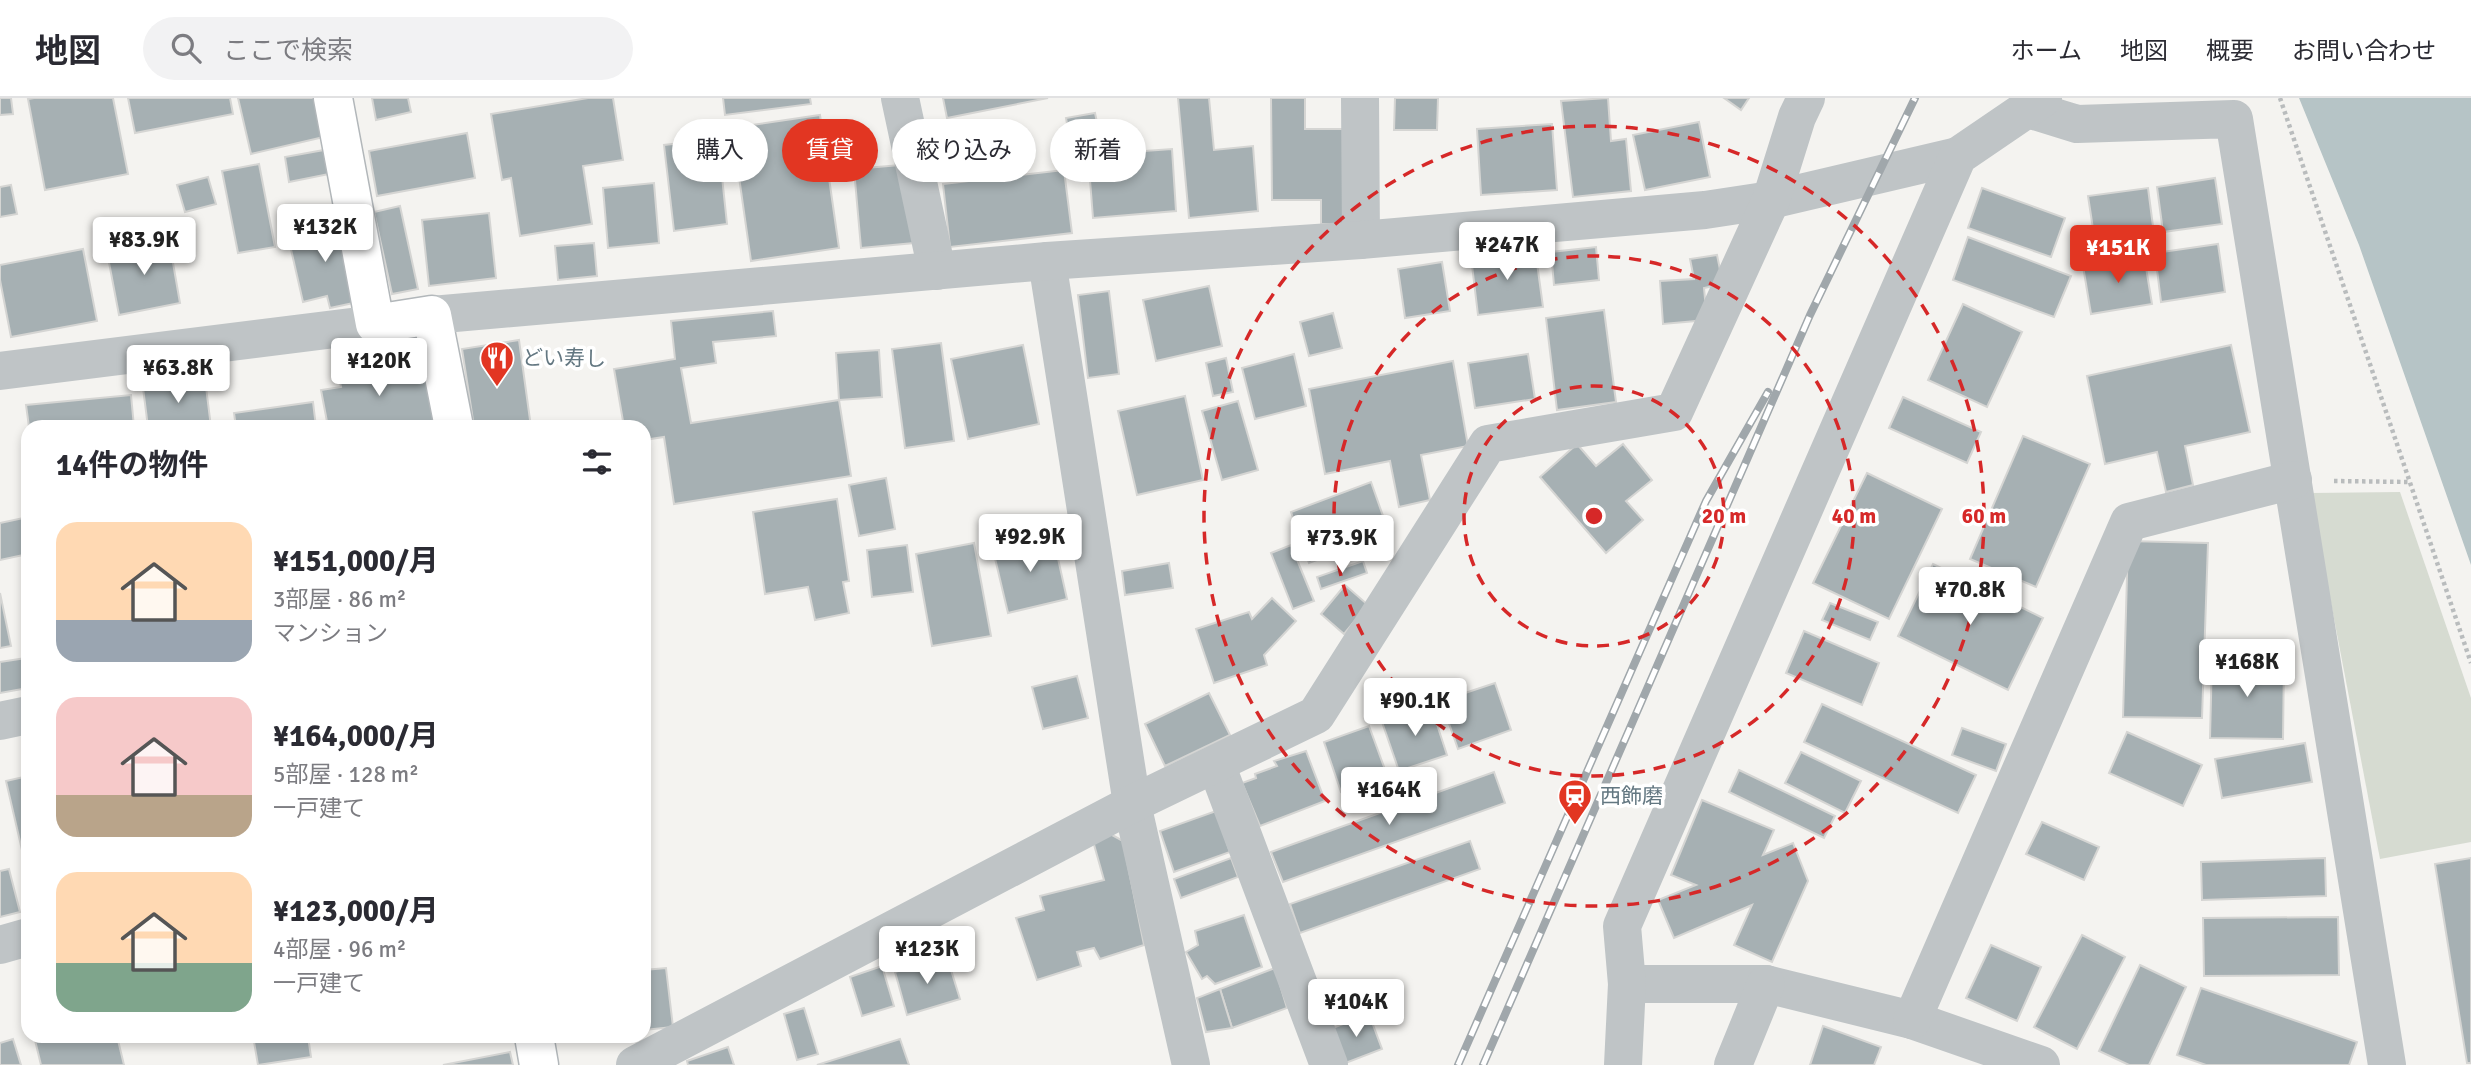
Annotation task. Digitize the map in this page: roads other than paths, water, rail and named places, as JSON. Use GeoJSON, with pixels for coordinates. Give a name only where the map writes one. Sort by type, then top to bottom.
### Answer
{"type":"FeatureCollection","features":[{"type":"Feature","properties":{"kind":"main road"},"geometry":{"type":"LineString","coordinates":[[333,98],[375,324],[432,315],[453,420]]}},
{"type":"Feature","properties":{"kind":"main road"},"geometry":{"type":"LineString","coordinates":[[535,1043],[540,1065]]}},
{"type":"Feature","properties":{"kind":"street"},"geometry":{"type":"LineString","coordinates":[[900,98],[937,271]]}},
{"type":"Feature","properties":{"kind":"street"},"geometry":{"type":"LineString","coordinates":[[1360,98],[1362,240]]}},
{"type":"Feature","properties":{"kind":"street"},"geometry":{"type":"LineString","coordinates":[[635,1065],[1132,804],[1316,715],[1489,444],[1674,412],[1771,200],[1797,117],[1806,98]]}},
{"type":"Feature","properties":{"kind":"street"},"geometry":{"type":"LineString","coordinates":[[432,315],[1046,261],[1362,240],[1705,210],[1771,200],[1958,156],[2036,103],[2077,124],[2234,119],[2387,1065]]}},
{"type":"Feature","properties":{"kind":"street"},"geometry":{"type":"LineString","coordinates":[[1623,1065],[1627,984],[1622,926],[1958,156]]}},
{"type":"Feature","properties":{"kind":"street"},"geometry":{"type":"LineString","coordinates":[[1046,261],[1132,804],[1191,1065]]}},
{"type":"Feature","properties":{"kind":"street"},"geometry":{"type":"LineString","coordinates":[[0,371],[375,324]]}},
{"type":"Feature","properties":{"kind":"street"},"geometry":{"type":"LineString","coordinates":[[1912,1020],[2129,522],[2293,480]]}},
{"type":"Feature","properties":{"kind":"street"},"geometry":{"type":"LineString","coordinates":[[0,720],[21,716]]}},
{"type":"Feature","properties":{"kind":"street"},"geometry":{"type":"LineString","coordinates":[[1216,764],[1329,1065]]}},
{"type":"Feature","properties":{"kind":"street"},"geometry":{"type":"LineString","coordinates":[[0,945],[21,939]]}},
{"type":"Feature","properties":{"kind":"street"},"geometry":{"type":"LineString","coordinates":[[1627,984],[1766,984],[1912,1020],[2041,1065]]}},
{"type":"Feature","properties":{"kind":"street"},"geometry":{"type":"LineString","coordinates":[[1733,1065],[1766,984]]}},
{"type":"Feature","properties":{"kind":"railway"},"geometry":{"type":"LineString","coordinates":[[1483,1065],[1810,315],[1915,98]]}},
{"type":"Feature","properties":{"kind":"railway"},"geometry":{"type":"LineString","coordinates":[[1458,1065],[1706,501],[1768,392]]}},
{"type":"Feature","properties":{"kind":"place","name":"どい寿し"},"geometry":{"type":"Point","coordinates":[497,388]}},
{"type":"Feature","properties":{"kind":"place","name":"西飾磨"},"geometry":{"type":"Point","coordinates":[1575,826]}}]}
